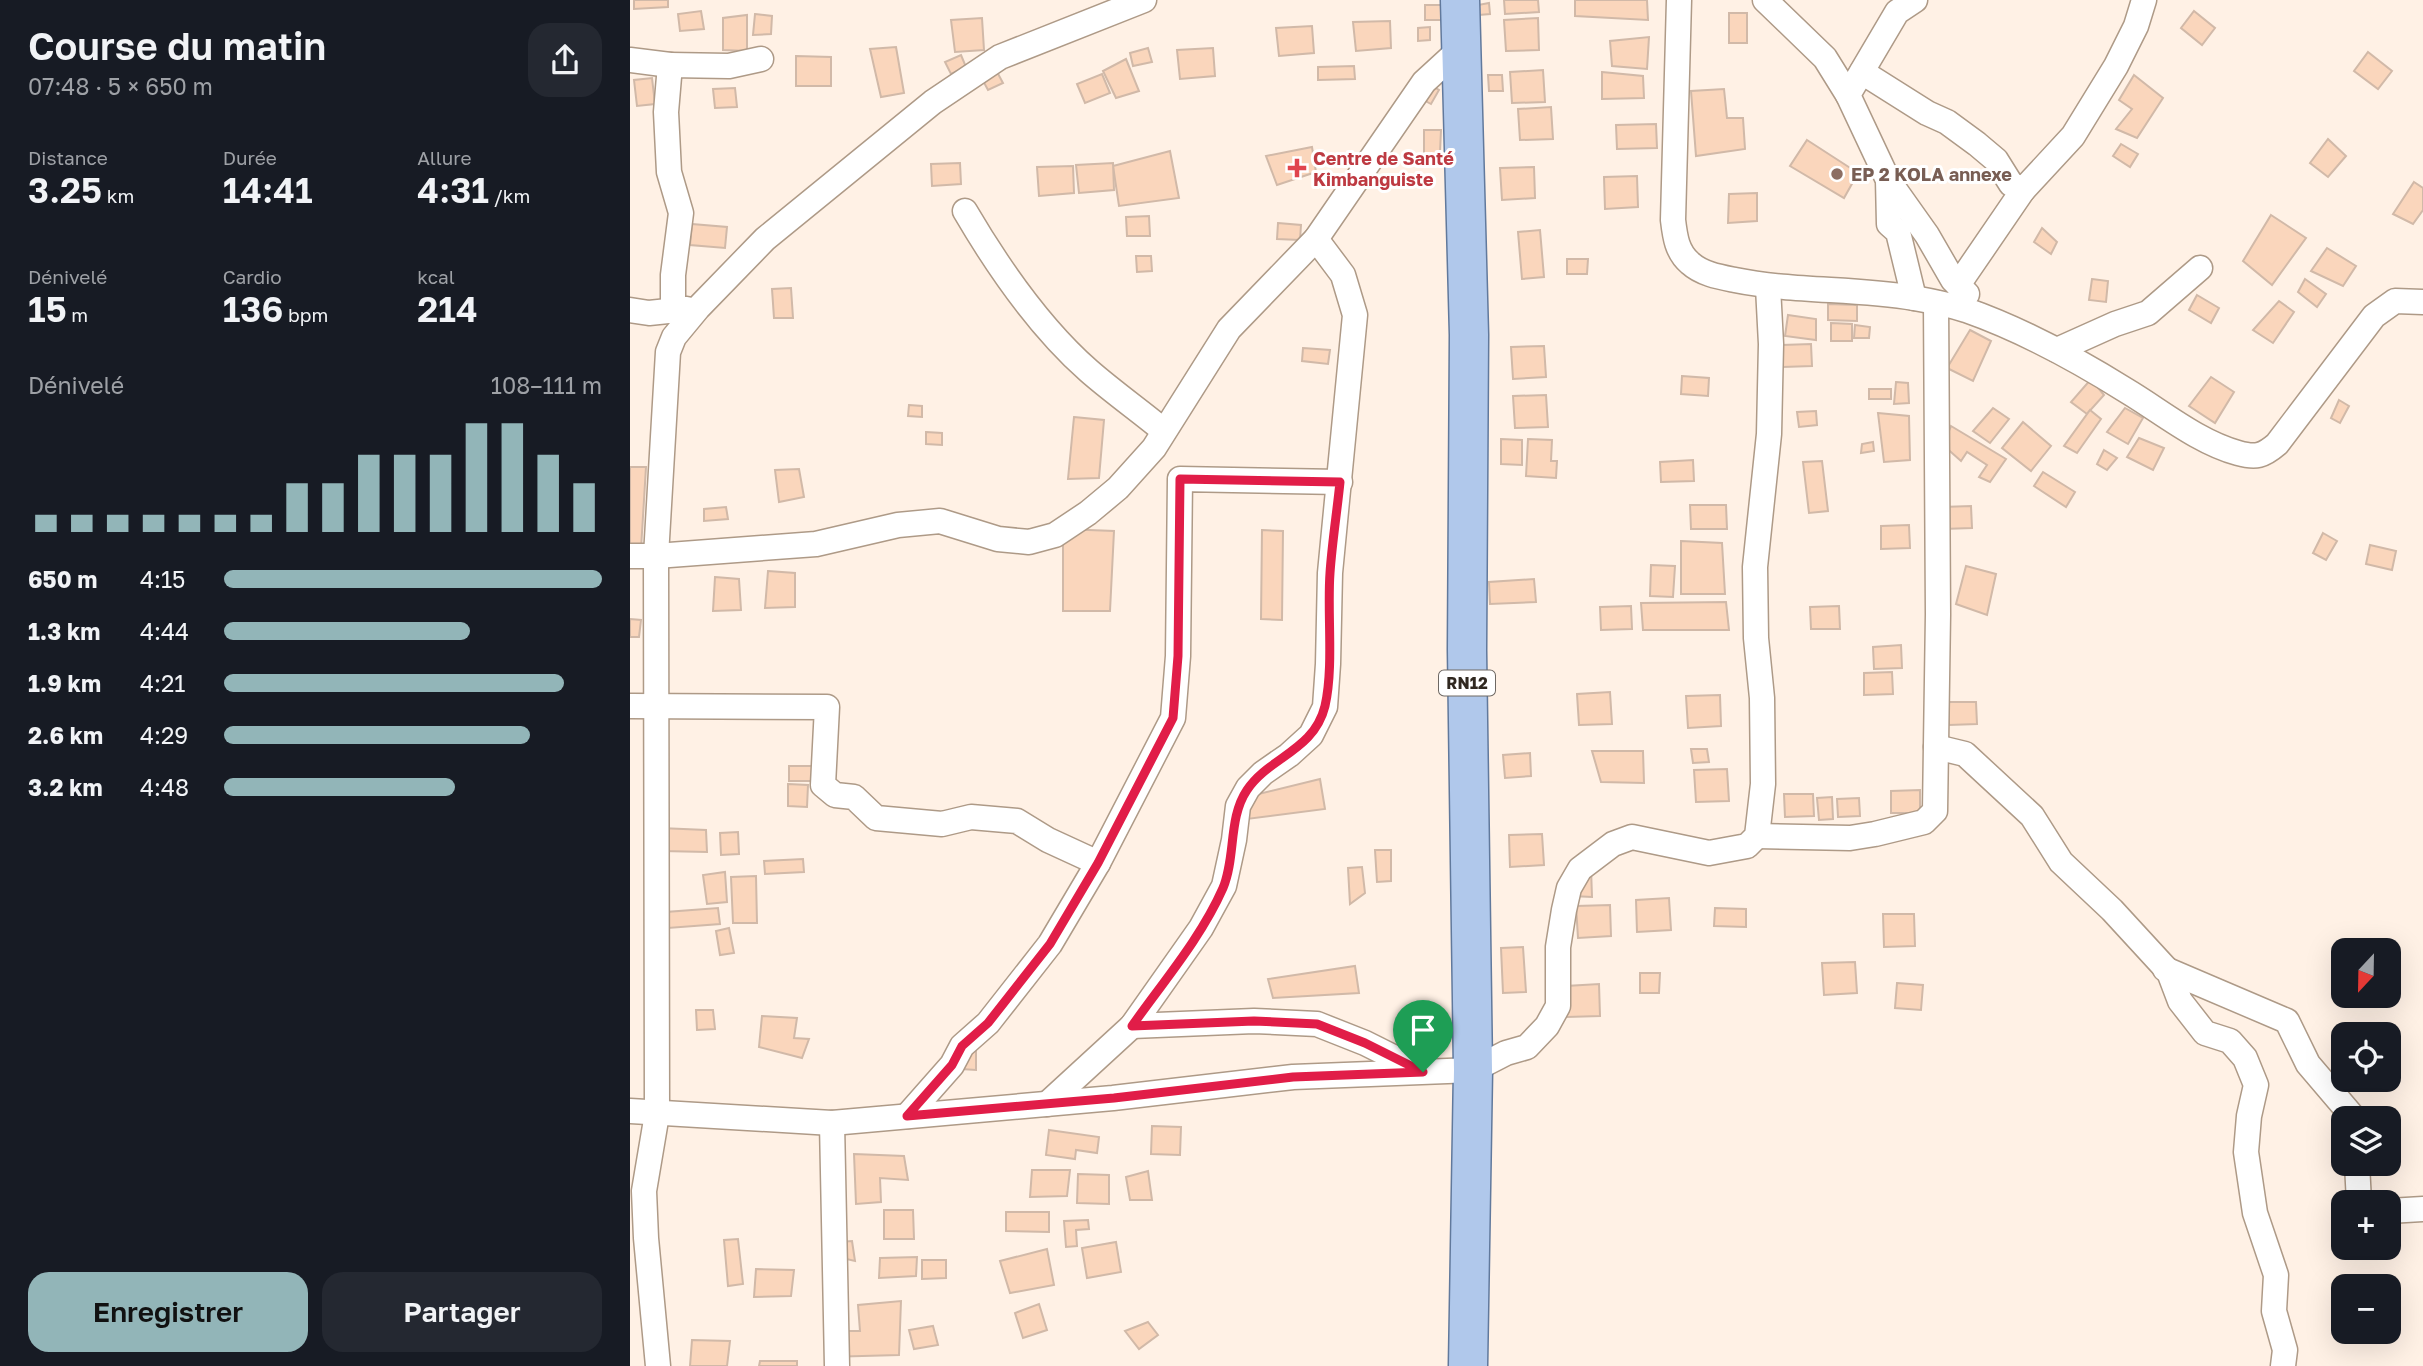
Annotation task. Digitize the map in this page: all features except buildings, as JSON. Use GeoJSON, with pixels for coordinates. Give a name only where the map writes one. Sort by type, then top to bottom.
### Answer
{"type":"FeatureCollection","features":[{"type":"Feature","properties":{"kind":"main road","name":"RN12"},"geometry":{"type":"LineString","coordinates":[[1460,0],[1469,335],[1467,650],[1473,1070],[1469,1365]]}},
{"type":"Feature","properties":{"kind":"street"},"geometry":{"type":"LineString","coordinates":[[658,1366],[644,1191],[657,1114],[656,556],[668,352],[674,337],[698,307],[765,239],[933,102],[1000,57],[1144,0]]}},
{"type":"Feature","properties":{"kind":"street"},"geometry":{"type":"LineString","coordinates":[[1679,0],[1673,220],[1675,239],[1681,253],[1692,265],[1707,273],[1768,287],[1925,300],[1964,310],[2029,335],[2088,366],[2209,442],[2238,453],[2264,455],[2277,444],[2374,316],[2395,301],[2423,302]]}},
{"type":"Feature","properties":{"kind":"street"},"geometry":{"type":"LineString","coordinates":[[1765,0],[1825,58],[1848,95],[1888,180],[1958,285],[1994,321]]}},
{"type":"Feature","properties":{"kind":"street"},"geometry":{"type":"LineString","coordinates":[[1848,95],[1897,12],[1915,0]]}},
{"type":"Feature","properties":{"kind":"street"},"geometry":{"type":"LineString","coordinates":[[1958,285],[2023,190],[2073,136],[2116,66],[2136,26],[2144,0]]}},
{"type":"Feature","properties":{"kind":"street"},"geometry":{"type":"LineString","coordinates":[[630,556],[816,544],[898,525],[940,521],[998,539],[1029,542],[1055,535],[1118,488],[1154,448],[1208,359],[1229,330],[1316,239],[1424,82],[1460,48]]}},
{"type":"Feature","properties":{"kind":"street"},"geometry":{"type":"LineString","coordinates":[[630,60],[670,65],[729,66],[761,59]]}},
{"type":"Feature","properties":{"kind":"street"},"geometry":{"type":"LineString","coordinates":[[670,65],[666,112],[669,172],[681,213],[673,275],[673,311]]}},
{"type":"Feature","properties":{"kind":"street"},"geometry":{"type":"LineString","coordinates":[[1862,72],[1927,113],[1947,122],[1978,144],[1996,160],[2011,184],[2023,190]]}},
{"type":"Feature","properties":{"kind":"street"},"geometry":{"type":"LineString","coordinates":[[1757,836],[1850,838],[1924,821],[1935,811],[1938,614],[1925,300],[1898,232],[1889,225],[1888,180]]}},
{"type":"Feature","properties":{"kind":"street"},"geometry":{"type":"LineString","coordinates":[[965,211],[992,257],[1040,319],[1088,371],[1164,431]]}},
{"type":"Feature","properties":{"kind":"street"},"geometry":{"type":"LineString","coordinates":[[1047,1104],[1132,1026],[1201,928],[1223,886],[1234,840],[1238,806],[1248,788],[1311,735],[1325,707],[1330,573],[1355,315],[1343,275],[1316,239]]}},
{"type":"Feature","properties":{"kind":"street"},"geometry":{"type":"LineString","coordinates":[[2057,350],[2115,324],[2148,313],[2200,268]]}},
{"type":"Feature","properties":{"kind":"street"},"geometry":{"type":"LineString","coordinates":[[630,1111],[832,1123],[1114,1098],[1293,1077],[1473,1070],[1506,1053],[1527,1047],[1547,1026],[1558,1006],[1558,947],[1564,909],[1569,888],[1580,869],[1613,844],[1632,836],[1709,853],[1747,846],[1757,836],[1763,784],[1762,698],[1756,638],[1755,580],[1769,433],[1771,344],[1768,287]]}},
{"type":"Feature","properties":{"kind":"street"},"geometry":{"type":"LineString","coordinates":[[630,310],[649,313],[698,307]]}},
{"type":"Feature","properties":{"kind":"street"},"geometry":{"type":"LineString","coordinates":[[907,1116],[952,1065],[962,1046],[988,1023],[1050,944],[1098,863],[1173,718],[1178,656],[1180,479],[1340,482]]}},
{"type":"Feature","properties":{"kind":"street"},"geometry":{"type":"LineString","coordinates":[[630,706],[827,707],[823,785],[835,795],[854,797],[876,818],[942,824],[971,817],[1017,821],[1048,840],[1098,863]]}},
{"type":"Feature","properties":{"kind":"street"},"geometry":{"type":"LineString","coordinates":[[1936,747],[1965,754],[2032,816],[2061,862],[2112,909],[2169,972],[2180,1001],[2205,1033],[2230,1041],[2245,1058],[2256,1085],[2249,1116],[2246,1152],[2255,1213],[2276,1275],[2274,1311],[2285,1350],[2283,1366]]}},
{"type":"Feature","properties":{"kind":"street"},"geometry":{"type":"LineString","coordinates":[[2165,969],[2287,1021],[2308,1064],[2344,1106]]}},
{"type":"Feature","properties":{"kind":"street"},"geometry":{"type":"LineString","coordinates":[[1132,1026],[1254,1021],[1317,1024],[1365,1043],[1423,1072]]}},
{"type":"Feature","properties":{"kind":"street"},"geometry":{"type":"LineString","coordinates":[[832,1123],[837,1366]]}},
{"type":"Feature","properties":{"kind":"street"},"geometry":{"type":"LineString","coordinates":[[2401,1210],[2423,1209]]}},
{"type":"Feature","properties":{"kind":"place","name":"Centre de Santé Kimbanguiste"},"geometry":{"type":"Point","coordinates":[1297,168]}},
{"type":"Feature","properties":{"kind":"place","name":"EP 2 KOLA annexe"},"geometry":{"type":"Point","coordinates":[1837,174]}},
{"type":"Feature","properties":{"kind":"route"},"geometry":{"type":"LineString","coordinates":[[1180,479],[1340,482],[1330,573],[1325,707],[1311,735],[1248,788],[1238,806],[1234,840],[1223,886],[1201,928],[1132,1026],[1254,1021],[1317,1024],[1365,1043],[1423,1072],[1293,1077],[1114,1098],[907,1116],[952,1065],[962,1046],[988,1023],[1050,944],[1098,863],[1173,718],[1178,656],[1180,479]]}}]}
